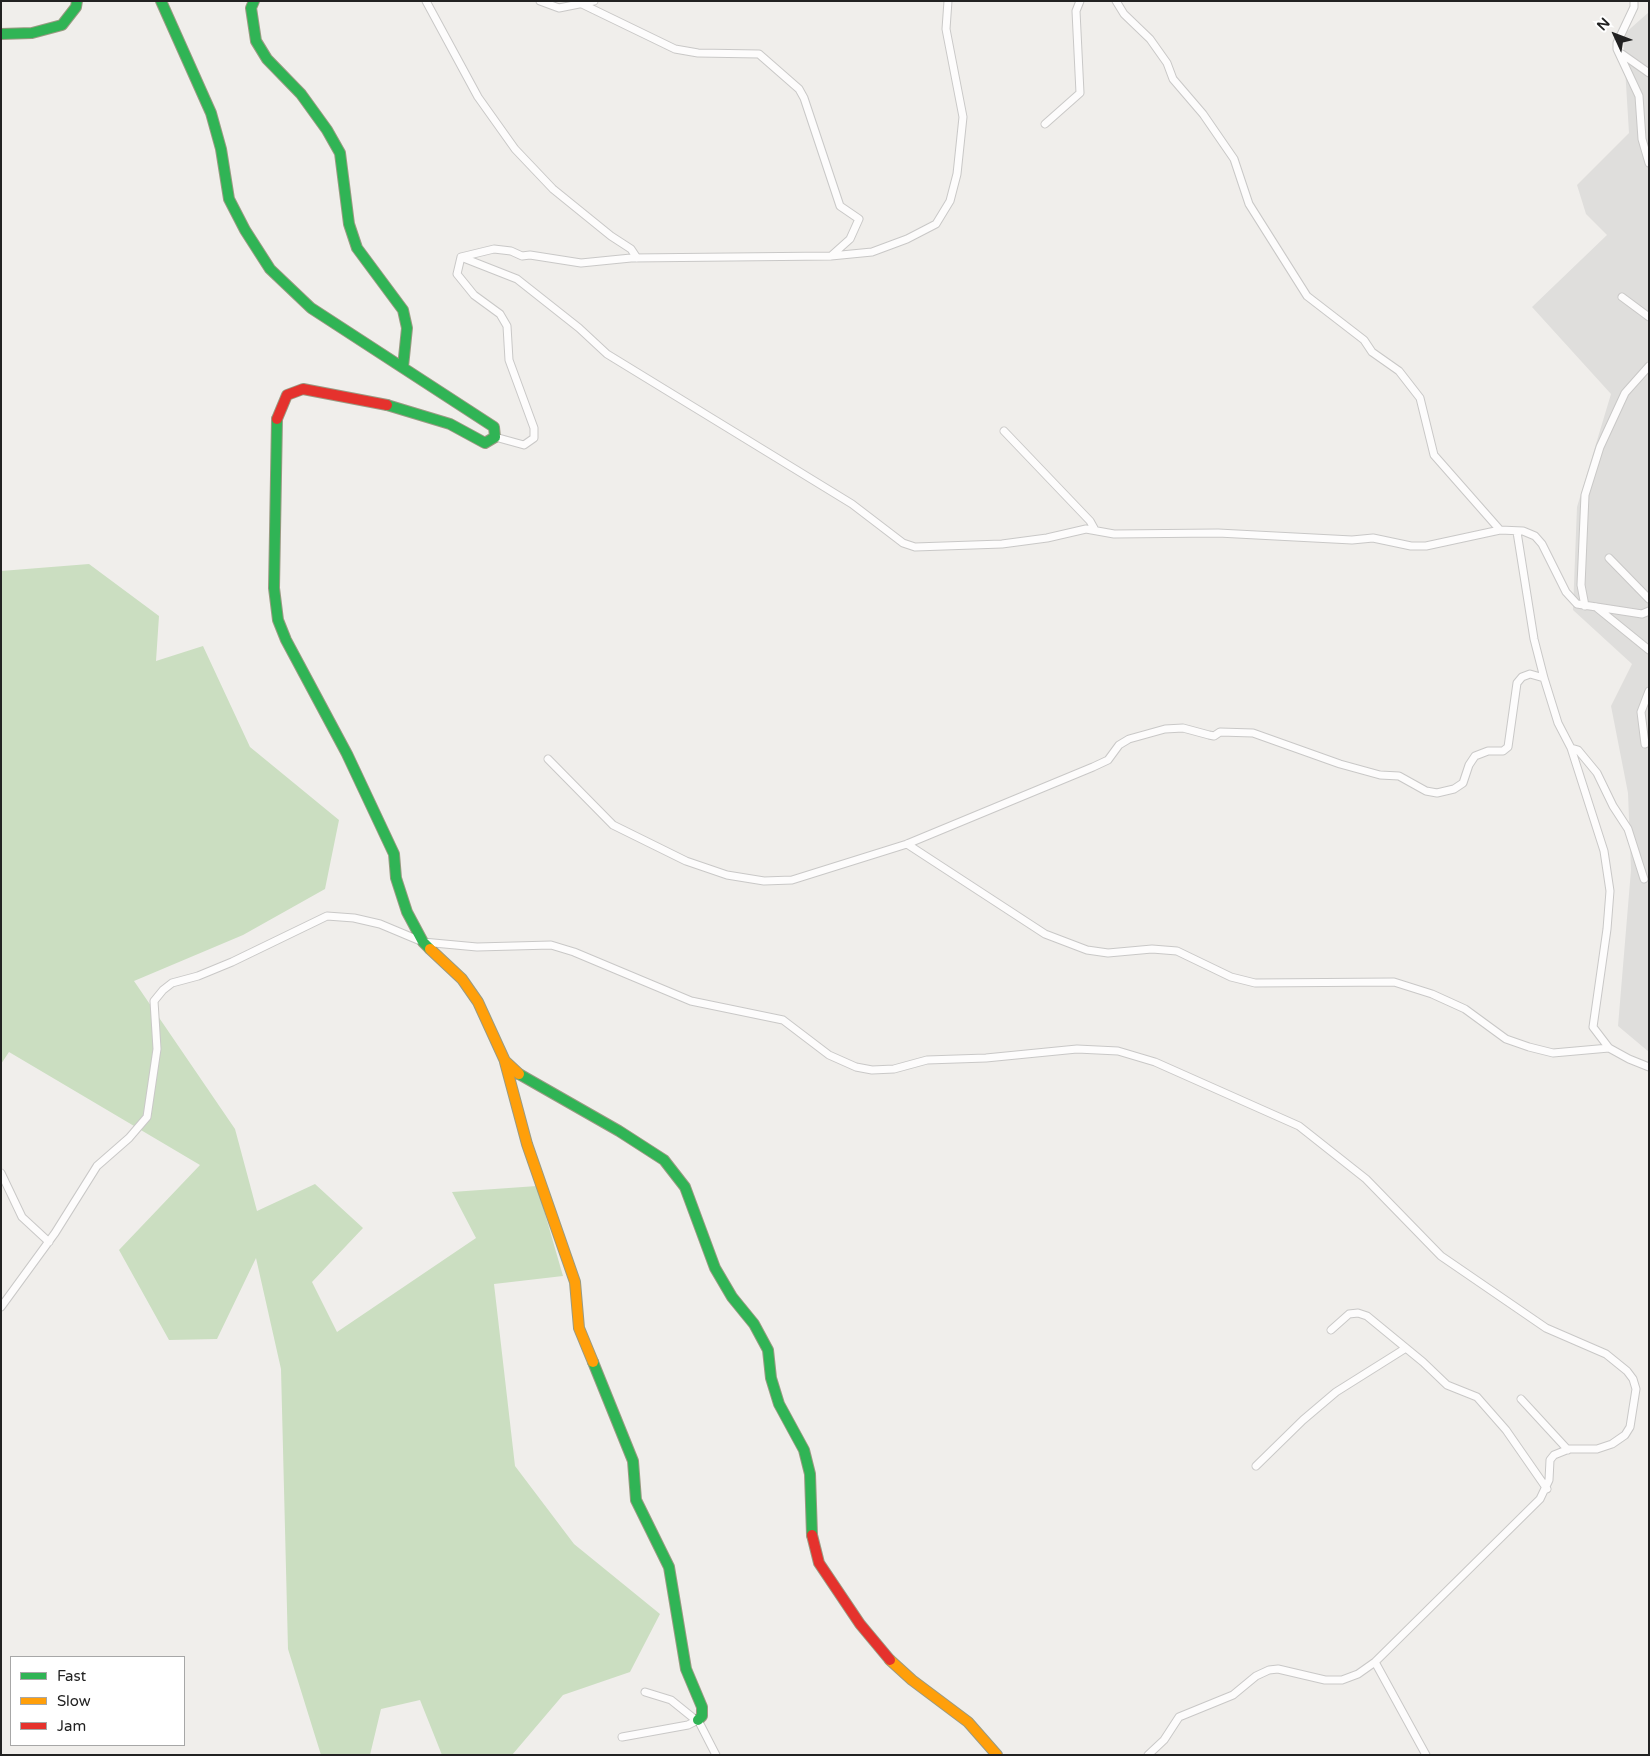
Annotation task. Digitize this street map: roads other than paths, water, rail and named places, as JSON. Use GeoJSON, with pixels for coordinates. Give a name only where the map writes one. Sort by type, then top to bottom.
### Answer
{"type":"FeatureCollection","features":[{"type":"Feature","properties":{"kind":"street"},"geometry":{"type":"LineString","coordinates":[[1,34],[32,33],[62,25],[76,7],[77,1]]}},
{"type":"Feature","properties":{"kind":"street"},"geometry":{"type":"LineString","coordinates":[[161,1],[211,113],[221,149],[229,199],[245,230],[270,269],[311,308],[494,427],[495,437]]}},
{"type":"Feature","properties":{"kind":"street"},"geometry":{"type":"LineString","coordinates":[[254,1],[251,8],[256,41],[267,59],[301,94],[327,130],[340,153],[349,224],[357,248],[403,310],[407,328],[403,367]]}},
{"type":"Feature","properties":{"kind":"street"},"geometry":{"type":"LineString","coordinates":[[426,1],[478,97],[515,149],[553,189],[611,236],[631,249],[637,258]]}},
{"type":"Feature","properties":{"kind":"street"},"geometry":{"type":"LineString","coordinates":[[540,1],[558,8],[594,1]]}},
{"type":"Feature","properties":{"kind":"street"},"geometry":{"type":"LineString","coordinates":[[461,257],[494,249],[511,251],[522,256],[530,255],[581,263],[637,258],[830,256],[872,252],[907,240],[936,224],[950,201],[959,159],[962,117],[946,29],[948,1]]}},
{"type":"Feature","properties":{"kind":"street"},"geometry":{"type":"LineString","coordinates":[[1045,124],[1080,93],[1076,11],[1080,1]]}},
{"type":"Feature","properties":{"kind":"street"},"geometry":{"type":"LineString","coordinates":[[1116,1],[1124,14],[1150,39],[1167,63],[1174,79],[1203,114],[1234,158],[1249,204],[1307,296],[1364,340],[1372,352],[1399,371],[1420,398],[1434,454],[1500,530]]}},
{"type":"Feature","properties":{"kind":"street"},"geometry":{"type":"LineString","coordinates":[[1634,1],[1634,7],[1617,43],[1617,49],[1649,73]]}},
{"type":"Feature","properties":{"kind":"street"},"geometry":{"type":"LineString","coordinates":[[582,4],[676,49],[698,53],[759,54],[799,89],[804,98],[840,206],[859,220],[850,239],[830,256]]}},
{"type":"Feature","properties":{"kind":"street"},"geometry":{"type":"LineString","coordinates":[[1622,54],[1639,96],[1642,139],[1649,163]]}},
{"type":"Feature","properties":{"kind":"street"},"geometry":{"type":"LineString","coordinates":[[461,257],[457,274],[474,295],[500,314],[507,326],[509,360],[534,428],[534,438],[524,445],[495,437],[485,443],[450,424],[394,406],[303,389],[287,395],[277,420],[274,588],[278,620],[286,640],[347,754],[394,854],[396,878],[401,898],[423,942],[462,979],[478,1002],[505,1061],[527,1144],[575,1282],[579,1328],[633,1461],[636,1500],[669,1567],[686,1668],[702,1707],[702,1716],[688,1725],[622,1737]]}},
{"type":"Feature","properties":{"kind":"street"},"geometry":{"type":"LineString","coordinates":[[461,257],[517,279],[579,328],[606,354],[852,504],[903,543],[926,548],[993,544],[1095,530],[1114,534],[1218,533],[1352,540],[1373,538],[1411,546],[1426,546],[1500,530],[1527,532],[1535,536],[1542,544],[1566,592],[1578,604],[1642,614],[1649,611]]}},
{"type":"Feature","properties":{"kind":"street"},"geometry":{"type":"LineString","coordinates":[[1622,297],[1649,318]]}},
{"type":"Feature","properties":{"kind":"street"},"geometry":{"type":"LineString","coordinates":[[1585,606],[1581,585],[1585,495],[1600,447],[1625,393],[1649,366]]}},
{"type":"Feature","properties":{"kind":"street"},"geometry":{"type":"LineString","coordinates":[[1004,431],[1090,521],[1095,530]]}},
{"type":"Feature","properties":{"kind":"street"},"geometry":{"type":"LineString","coordinates":[[1517,532],[1534,640],[1544,678],[1558,723],[1571,748],[1604,850],[1610,891],[1607,929],[1593,1027],[1609,1048],[1629,1060],[1649,1067]]}},
{"type":"Feature","properties":{"kind":"street"},"geometry":{"type":"LineString","coordinates":[[1609,558],[1649,599]]}},
{"type":"Feature","properties":{"kind":"street"},"geometry":{"type":"LineString","coordinates":[[1596,607],[1649,650]]}},
{"type":"Feature","properties":{"kind":"street"},"geometry":{"type":"LineString","coordinates":[[548,759],[613,825],[686,861],[728,874],[764,881],[792,880],[907,844],[1108,760],[1119,745],[1129,739],[1165,729],[1183,728],[1209,736],[1214,736],[1220,732],[1253,733],[1340,764],[1380,775],[1399,776],[1426,791],[1437,793],[1454,789],[1463,783],[1469,765],[1475,756],[1488,751],[1503,751],[1508,747],[1518,683],[1522,677],[1530,674],[1544,678]]}},
{"type":"Feature","properties":{"kind":"street"},"geometry":{"type":"LineString","coordinates":[[1645,744],[1641,712],[1649,691]]}},
{"type":"Feature","properties":{"kind":"street"},"geometry":{"type":"LineString","coordinates":[[1571,748],[1578,750],[1597,773],[1613,806],[1628,829],[1644,879]]}},
{"type":"Feature","properties":{"kind":"street"},"geometry":{"type":"LineString","coordinates":[[907,844],[1046,934],[1087,950],[1108,953],[1152,949],[1177,951],[1231,977],[1255,983],[1394,982],[1432,994],[1465,1009],[1506,1038],[1529,1047],[1553,1054],[1609,1048]]}},
{"type":"Feature","properties":{"kind":"street"},"geometry":{"type":"LineString","coordinates":[[1,1307],[49,1242],[97,1166],[129,1138],[147,1117],[157,1049],[154,1001],[163,990],[172,983],[198,976],[232,962],[327,916],[354,918],[380,924],[423,942],[477,947],[551,946],[574,952],[691,1001],[783,1020],[829,1056],[856,1067],[872,1070],[894,1069],[927,1060],[986,1058],[1077,1049],[1118,1051],[1187,1076],[1299,1126],[1366,1179],[1441,1256],[1546,1328],[1606,1354],[1627,1371],[1633,1379],[1636,1389],[1630,1428],[1624,1435],[1612,1444],[1596,1449],[1568,1450],[1554,1455],[1550,1460],[1549,1480],[1546,1489],[1520,1522],[1497,1540],[1375,1662],[1358,1674],[1342,1680],[1326,1680],[1278,1669],[1269,1670],[1256,1676],[1233,1695],[1179,1717],[1164,1740],[1148,1755]]}},
{"type":"Feature","properties":{"kind":"street"},"geometry":{"type":"LineString","coordinates":[[505,1061],[525,1079],[619,1131],[664,1160],[685,1187],[715,1268],[732,1297],[754,1324],[768,1350],[771,1378],[778,1404],[804,1450],[810,1474],[811,1531],[819,1563],[860,1624],[887,1657],[912,1680],[968,1722],[997,1755]]}},
{"type":"Feature","properties":{"kind":"street"},"geometry":{"type":"LineString","coordinates":[[1,1173],[22,1217],[49,1242]]}},
{"type":"Feature","properties":{"kind":"street"},"geometry":{"type":"LineString","coordinates":[[1331,1330],[1349,1314],[1358,1313],[1366,1316],[1406,1348],[1447,1385],[1477,1397],[1506,1430],[1546,1489]]}},
{"type":"Feature","properties":{"kind":"street"},"geometry":{"type":"LineString","coordinates":[[1256,1466],[1303,1420],[1336,1392],[1406,1348]]}},
{"type":"Feature","properties":{"kind":"street"},"geometry":{"type":"LineString","coordinates":[[1521,1399],[1568,1450]]}},
{"type":"Feature","properties":{"kind":"street"},"geometry":{"type":"LineString","coordinates":[[1375,1662],[1426,1755]]}},
{"type":"Feature","properties":{"kind":"street"},"geometry":{"type":"LineString","coordinates":[[644,1692],[671,1700],[697,1720],[716,1755]]}}]}
